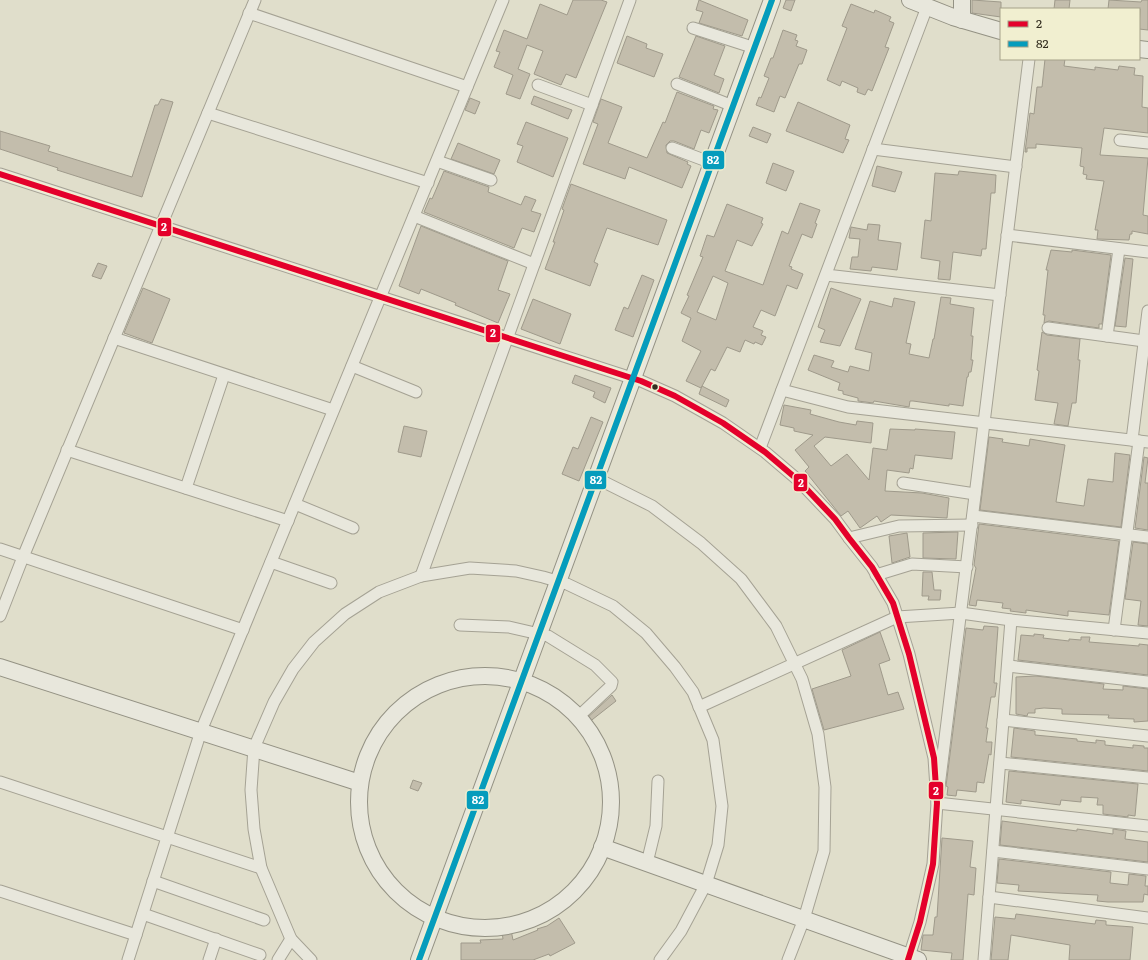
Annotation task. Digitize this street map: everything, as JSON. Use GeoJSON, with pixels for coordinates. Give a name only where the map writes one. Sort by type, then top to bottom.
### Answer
{"type":"FeatureCollection","features":[{"type":"Feature","properties":{"kind":"main road"},"geometry":{"type":"LineString","coordinates":[[562,583],[604,482],[637,380],[712,163],[772,0]]}},
{"type":"Feature","properties":{"kind":"main road"},"geometry":{"type":"LineString","coordinates":[[419,960],[438,921],[637,380],[781,0]]}},
{"type":"Feature","properties":{"kind":"main road"},"geometry":{"type":"LineString","coordinates":[[910,0],[962,20],[1000,31]]}},
{"type":"Feature","properties":{"kind":"main road"},"geometry":{"type":"LineString","coordinates":[[962,0],[962,20]]}},
{"type":"Feature","properties":{"kind":"main road"},"geometry":{"type":"LineString","coordinates":[[0,667],[360,782]]}},
{"type":"Feature","properties":{"kind":"main road"},"geometry":{"type":"LineString","coordinates":[[478,675],[504,676],[526,682],[550,693],[570,708],[597,744],[605,762],[611,792],[610,817],[598,858],[583,881],[566,899],[547,913],[521,924],[504,928],[477,929],[438,921],[407,903],[390,887],[375,866],[364,843],[358,812],[360,782],[363,768],[373,742],[388,720],[408,701],[426,690],[452,680],[478,675]]}},
{"type":"Feature","properties":{"kind":"main road"},"geometry":{"type":"LineString","coordinates":[[602,847],[912,959]]}},
{"type":"Feature","properties":{"kind":"main road"},"geometry":{"type":"LineString","coordinates":[[428,960],[438,921]]}},
{"type":"Feature","properties":{"kind":"street"},"geometry":{"type":"LineString","coordinates":[[0,616],[67,450],[255,0]]}},
{"type":"Feature","properties":{"kind":"street"},"geometry":{"type":"LineString","coordinates":[[128,960],[201,731],[503,0]]}},
{"type":"Feature","properties":{"kind":"street"},"geometry":{"type":"LineString","coordinates":[[421,576],[630,0]]}},
{"type":"Feature","properties":{"kind":"street"},"geometry":{"type":"LineString","coordinates":[[760,448],[927,7]]}},
{"type":"Feature","properties":{"kind":"street"},"geometry":{"type":"LineString","coordinates":[[249,13],[467,87]]}},
{"type":"Feature","properties":{"kind":"street"},"geometry":{"type":"LineString","coordinates":[[693,28],[755,48]]}},
{"type":"Feature","properties":{"kind":"street"},"geometry":{"type":"LineString","coordinates":[[912,959],[933,864],[938,803],[1029,60]]}},
{"type":"Feature","properties":{"kind":"street"},"geometry":{"type":"LineString","coordinates":[[677,84],[733,106]]}},
{"type":"Feature","properties":{"kind":"street"},"geometry":{"type":"LineString","coordinates":[[538,85],[592,106]]}},
{"type":"Feature","properties":{"kind":"street"},"geometry":{"type":"LineString","coordinates":[[208,113],[428,183]]}},
{"type":"Feature","properties":{"kind":"street"},"geometry":{"type":"LineString","coordinates":[[1120,140],[1148,143]]}},
{"type":"Feature","properties":{"kind":"street"},"geometry":{"type":"LineString","coordinates":[[672,148],[712,163]]}},
{"type":"Feature","properties":{"kind":"street"},"geometry":{"type":"LineString","coordinates":[[873,149],[1016,166]]}},
{"type":"Feature","properties":{"kind":"street"},"geometry":{"type":"LineString","coordinates":[[437,161],[491,180]]}},
{"type":"Feature","properties":{"kind":"street"},"geometry":{"type":"LineString","coordinates":[[0,174],[637,380],[675,396],[760,448],[798,480],[835,519],[876,575],[893,603],[909,654],[934,758],[938,803]]}},
{"type":"Feature","properties":{"kind":"street"},"geometry":{"type":"LineString","coordinates":[[414,216],[534,264]]}},
{"type":"Feature","properties":{"kind":"street"},"geometry":{"type":"LineString","coordinates":[[1007,235],[1148,252]]}},
{"type":"Feature","properties":{"kind":"street"},"geometry":{"type":"LineString","coordinates":[[1107,336],[1119,249]]}},
{"type":"Feature","properties":{"kind":"street"},"geometry":{"type":"LineString","coordinates":[[826,275],[1000,295]]}},
{"type":"Feature","properties":{"kind":"street"},"geometry":{"type":"LineString","coordinates":[[1114,630],[1140,441],[1144,341],[1148,311]]}},
{"type":"Feature","properties":{"kind":"street"},"geometry":{"type":"LineString","coordinates":[[1048,328],[1144,341]]}},
{"type":"Feature","properties":{"kind":"street"},"geometry":{"type":"LineString","coordinates":[[114,338],[333,410]]}},
{"type":"Feature","properties":{"kind":"street"},"geometry":{"type":"LineString","coordinates":[[352,366],[416,392]]}},
{"type":"Feature","properties":{"kind":"street"},"geometry":{"type":"LineString","coordinates":[[186,488],[224,375]]}},
{"type":"Feature","properties":{"kind":"street"},"geometry":{"type":"LineString","coordinates":[[782,390],[848,407],[1140,441]]}},
{"type":"Feature","properties":{"kind":"street"},"geometry":{"type":"LineString","coordinates":[[67,450],[288,521]]}},
{"type":"Feature","properties":{"kind":"street"},"geometry":{"type":"LineString","coordinates":[[604,482],[652,506],[701,543],[741,579],[776,626],[802,679],[818,734],[825,787],[824,851],[804,919],[788,960]]}},
{"type":"Feature","properties":{"kind":"street"},"geometry":{"type":"LineString","coordinates":[[903,483],[975,494]]}},
{"type":"Feature","properties":{"kind":"street"},"geometry":{"type":"LineString","coordinates":[[295,504],[352,528]]}},
{"type":"Feature","properties":{"kind":"street"},"geometry":{"type":"LineString","coordinates":[[849,538],[899,526],[972,521],[1148,537]]}},
{"type":"Feature","properties":{"kind":"street"},"geometry":{"type":"LineString","coordinates":[[0,549],[243,630]]}},
{"type":"Feature","properties":{"kind":"street"},"geometry":{"type":"LineString","coordinates":[[270,562],[330,583]]}},
{"type":"Feature","properties":{"kind":"street"},"geometry":{"type":"LineString","coordinates":[[876,575],[912,564],[967,567]]}},
{"type":"Feature","properties":{"kind":"street"},"geometry":{"type":"LineString","coordinates":[[311,960],[291,939],[261,868],[254,829],[252,806],[254,748],[274,702],[294,669],[314,642],[345,614],[379,592],[421,576],[470,568],[516,571],[562,583],[613,606],[646,633],[675,667],[693,692],[713,740],[722,806],[718,845],[706,884],[681,931],[660,960]]}},
{"type":"Feature","properties":{"kind":"street"},"geometry":{"type":"LineString","coordinates":[[699,707],[897,617],[961,613],[1011,620],[1148,633]]}},
{"type":"Feature","properties":{"kind":"street"},"geometry":{"type":"LineString","coordinates":[[984,960],[1011,620]]}},
{"type":"Feature","properties":{"kind":"street"},"geometry":{"type":"LineString","coordinates":[[460,625],[510,627],[543,635],[595,665],[612,682],[609,690],[578,717]]}},
{"type":"Feature","properties":{"kind":"street"},"geometry":{"type":"LineString","coordinates":[[1008,666],[1148,682]]}},
{"type":"Feature","properties":{"kind":"street"},"geometry":{"type":"LineString","coordinates":[[1003,720],[1148,736]]}},
{"type":"Feature","properties":{"kind":"street"},"geometry":{"type":"LineString","coordinates":[[1000,763],[1148,778]]}},
{"type":"Feature","properties":{"kind":"street"},"geometry":{"type":"LineString","coordinates":[[647,863],[656,826],[658,781]]}},
{"type":"Feature","properties":{"kind":"street"},"geometry":{"type":"LineString","coordinates":[[0,782],[261,868]]}},
{"type":"Feature","properties":{"kind":"street"},"geometry":{"type":"LineString","coordinates":[[938,803],[1148,826]]}},
{"type":"Feature","properties":{"kind":"street"},"geometry":{"type":"LineString","coordinates":[[993,851],[1148,869]]}},
{"type":"Feature","properties":{"kind":"street"},"geometry":{"type":"LineString","coordinates":[[153,881],[264,920]]}},
{"type":"Feature","properties":{"kind":"street"},"geometry":{"type":"LineString","coordinates":[[0,891],[136,935]]}},
{"type":"Feature","properties":{"kind":"street"},"geometry":{"type":"LineString","coordinates":[[989,897],[1148,918]]}},
{"type":"Feature","properties":{"kind":"street"},"geometry":{"type":"LineString","coordinates":[[143,914],[260,955]]}},
{"type":"Feature","properties":{"kind":"street"},"geometry":{"type":"LineString","coordinates":[[209,960],[216,939]]}},
{"type":"Feature","properties":{"kind":"street"},"geometry":{"type":"LineString","coordinates":[[278,960],[291,939]]}},
{"type":"Feature","properties":{"kind":"building"},"geometry":{"type":"Polygon","coordinates":[[[573,0],[601,0],[607,2],[576,78],[566,74],[561,85],[534,74],[543,51],[527,45],[518,69],[530,74],[520,99],[506,94],[513,75],[494,67],[500,52],[496,51],[504,30],[527,39],[540,4],[567,15],[573,0]]]}},
{"type":"Feature","properties":{"kind":"building"},"geometry":{"type":"Polygon","coordinates":[[[699,0],[748,20],[742,36],[699,23],[703,12],[696,10],[699,0]]]}},
{"type":"Feature","properties":{"kind":"building"},"geometry":{"type":"Polygon","coordinates":[[[786,0],[795,0],[791,11],[783,8],[786,0]]]}},
{"type":"Feature","properties":{"kind":"building"},"geometry":{"type":"Polygon","coordinates":[[[972,0],[1001,2],[1000,17],[972,13],[972,0]]]}},
{"type":"Feature","properties":{"kind":"building"},"geometry":{"type":"Polygon","coordinates":[[[1055,0],[1070,0],[1069,8],[1054,8],[1055,0]]]}},
{"type":"Feature","properties":{"kind":"building"},"geometry":{"type":"Polygon","coordinates":[[[1109,0],[1141,2],[1142,0],[1148,0],[1148,30],[1140,29],[1140,8],[1108,8],[1109,0]]]}},
{"type":"Feature","properties":{"kind":"building"},"geometry":{"type":"Polygon","coordinates":[[[851,4],[874,13],[875,10],[891,17],[889,21],[894,23],[885,47],[889,48],[872,91],[868,89],[865,95],[857,92],[858,88],[842,81],[840,86],[827,80],[847,28],[842,26],[851,4]]]}},
{"type":"Feature","properties":{"kind":"building"},"geometry":{"type":"Polygon","coordinates":[[[783,30],[797,35],[795,40],[798,41],[796,46],[807,50],[802,64],[799,64],[785,98],[780,96],[774,112],[756,105],[759,97],[761,98],[769,78],[764,76],[771,58],[773,58],[783,30]]]}},
{"type":"Feature","properties":{"kind":"building"},"geometry":{"type":"Polygon","coordinates":[[[627,36],[647,44],[646,48],[663,54],[654,77],[617,63],[627,36]]]}},
{"type":"Feature","properties":{"kind":"building"},"geometry":{"type":"Polygon","coordinates":[[[696,36],[725,46],[714,75],[724,79],[719,93],[679,77],[696,36]]]}},
{"type":"Feature","properties":{"kind":"building"},"geometry":{"type":"Polygon","coordinates":[[[1045,60],[1065,60],[1064,66],[1095,70],[1095,67],[1118,70],[1119,66],[1135,68],[1134,75],[1143,76],[1142,107],[1148,108],[1148,133],[1104,128],[1100,155],[1148,158],[1143,215],[1148,216],[1148,234],[1132,231],[1129,240],[1097,239],[1098,230],[1095,230],[1104,181],[1086,179],[1087,175],[1083,174],[1084,167],[1080,166],[1082,148],[1036,144],[1036,148],[1027,148],[1027,152],[1025,152],[1030,113],[1034,114],[1037,87],[1042,87],[1045,60]]]}},
{"type":"Feature","properties":{"kind":"building"},"geometry":{"type":"Polygon","coordinates":[[[677,92],[714,106],[713,109],[718,110],[709,133],[701,130],[694,149],[674,141],[670,141],[666,145],[667,153],[688,162],[687,164],[691,166],[682,188],[629,167],[625,179],[583,164],[598,124],[593,122],[601,99],[622,107],[608,143],[647,158],[663,122],[665,123],[677,92]]]}},
{"type":"Feature","properties":{"kind":"building"},"geometry":{"type":"Polygon","coordinates":[[[534,96],[572,110],[568,119],[531,104],[534,96]]]}},
{"type":"Feature","properties":{"kind":"building"},"geometry":{"type":"Polygon","coordinates":[[[470,98],[480,102],[475,114],[465,110],[470,98]]]}},
{"type":"Feature","properties":{"kind":"building"},"geometry":{"type":"Polygon","coordinates":[[[161,99],[173,102],[142,197],[57,170],[58,168],[0,149],[0,131],[50,146],[48,151],[132,177],[155,105],[158,105],[161,99]]]}},
{"type":"Feature","properties":{"kind":"building"},"geometry":{"type":"Polygon","coordinates":[[[798,102],[850,125],[845,139],[849,140],[843,153],[786,131],[798,102]]]}},
{"type":"Feature","properties":{"kind":"building"},"geometry":{"type":"Polygon","coordinates":[[[526,122],[568,138],[553,177],[517,162],[523,146],[517,144],[526,122]]]}},
{"type":"Feature","properties":{"kind":"building"},"geometry":{"type":"Polygon","coordinates":[[[753,127],[771,134],[767,143],[749,136],[753,127]]]}},
{"type":"Feature","properties":{"kind":"building"},"geometry":{"type":"Polygon","coordinates":[[[458,143],[500,160],[494,174],[451,159],[458,143]]]}},
{"type":"Feature","properties":{"kind":"building"},"geometry":{"type":"Polygon","coordinates":[[[773,163],[794,171],[786,191],[766,183],[773,163]]]}},
{"type":"Feature","properties":{"kind":"building"},"geometry":{"type":"Polygon","coordinates":[[[877,166],[902,172],[895,192],[872,186],[877,166]]]}},
{"type":"Feature","properties":{"kind":"building"},"geometry":{"type":"Polygon","coordinates":[[[444,171],[489,187],[488,192],[521,205],[525,196],[536,200],[531,211],[541,214],[534,232],[522,228],[514,248],[424,212],[430,198],[432,199],[444,171]]]}},
{"type":"Feature","properties":{"kind":"building"},"geometry":{"type":"Polygon","coordinates":[[[959,171],[996,175],[995,193],[991,193],[986,249],[982,249],[981,256],[953,252],[950,280],[938,279],[940,261],[921,258],[925,220],[931,221],[935,173],[958,175],[959,171]]]}},
{"type":"Feature","properties":{"kind":"building"},"geometry":{"type":"Polygon","coordinates":[[[571,184],[667,220],[658,245],[607,228],[594,262],[598,264],[590,286],[545,269],[555,242],[553,242],[564,210],[562,209],[571,184]]]}},
{"type":"Feature","properties":{"kind":"building"},"geometry":{"type":"Polygon","coordinates":[[[800,203],[820,210],[815,223],[817,224],[812,238],[802,234],[789,266],[792,267],[791,269],[803,274],[797,289],[787,285],[775,316],[761,310],[753,327],[763,331],[761,335],[766,337],[762,345],[755,342],[754,344],[745,340],[740,352],[727,347],[715,371],[711,369],[701,388],[686,381],[701,351],[682,341],[691,318],[681,313],[689,296],[687,295],[703,257],[700,256],[707,235],[714,237],[727,204],[763,218],[761,223],[763,224],[752,246],[737,240],[725,271],[763,285],[782,231],[788,234],[800,203]],[[713,276],[697,312],[716,320],[728,283],[713,276]]]}},
{"type":"Feature","properties":{"kind":"building"},"geometry":{"type":"Polygon","coordinates":[[[868,224],[880,225],[878,240],[901,243],[897,270],[872,267],[871,271],[850,269],[852,257],[858,257],[860,239],[849,238],[851,227],[867,230],[868,224]]]}},
{"type":"Feature","properties":{"kind":"building"},"geometry":{"type":"Polygon","coordinates":[[[421,226],[508,261],[498,290],[510,294],[498,323],[455,305],[456,303],[421,289],[419,294],[399,286],[421,226]]]}},
{"type":"Feature","properties":{"kind":"building"},"geometry":{"type":"Polygon","coordinates":[[[1051,250],[1072,252],[1072,250],[1111,255],[1102,324],[1099,324],[1099,328],[1049,321],[1044,323],[1045,315],[1043,315],[1048,270],[1046,270],[1051,250]]]}},
{"type":"Feature","properties":{"kind":"building"},"geometry":{"type":"Polygon","coordinates":[[[1125,258],[1133,259],[1126,327],[1115,326],[1125,258]]]}},
{"type":"Feature","properties":{"kind":"building"},"geometry":{"type":"Polygon","coordinates":[[[98,263],[107,266],[101,279],[92,276],[98,263]]]}},
{"type":"Feature","properties":{"kind":"building"},"geometry":{"type":"Polygon","coordinates":[[[642,275],[654,280],[633,337],[615,330],[624,307],[628,309],[642,275]]]}},
{"type":"Feature","properties":{"kind":"building"},"geometry":{"type":"Polygon","coordinates":[[[143,288],[170,299],[152,343],[124,333],[143,288]]]}},
{"type":"Feature","properties":{"kind":"building"},"geometry":{"type":"Polygon","coordinates":[[[831,288],[861,299],[840,346],[820,342],[825,330],[818,327],[831,288]]]}},
{"type":"Feature","properties":{"kind":"building"},"geometry":{"type":"Polygon","coordinates":[[[941,297],[951,298],[950,304],[974,308],[971,336],[973,336],[971,360],[973,360],[971,372],[969,372],[967,377],[963,406],[949,404],[949,406],[910,401],[909,407],[874,401],[873,403],[858,401],[858,398],[843,394],[843,391],[838,390],[840,383],[808,370],[814,355],[834,361],[831,367],[848,372],[850,366],[869,371],[872,353],[855,349],[870,301],[892,307],[894,298],[915,302],[906,343],[911,344],[909,354],[929,358],[934,339],[941,297]]]}},
{"type":"Feature","properties":{"kind":"building"},"geometry":{"type":"Polygon","coordinates":[[[533,299],[571,314],[560,344],[521,329],[533,299]]]}},
{"type":"Feature","properties":{"kind":"building"},"geometry":{"type":"Polygon","coordinates":[[[1042,332],[1047,335],[1080,339],[1078,360],[1080,360],[1076,403],[1072,403],[1068,426],[1054,424],[1058,403],[1035,400],[1042,332]]]}},
{"type":"Feature","properties":{"kind":"building"},"geometry":{"type":"Polygon","coordinates":[[[575,375],[611,388],[605,403],[593,397],[595,392],[572,383],[575,375]]]}},
{"type":"Feature","properties":{"kind":"building"},"geometry":{"type":"Polygon","coordinates":[[[702,386],[729,400],[726,407],[699,394],[702,386]]]}},
{"type":"Feature","properties":{"kind":"building"},"geometry":{"type":"Polygon","coordinates":[[[784,405],[811,410],[810,414],[839,422],[856,425],[857,421],[873,423],[871,443],[825,437],[814,446],[831,466],[847,454],[869,480],[873,448],[887,450],[890,429],[955,432],[952,459],[915,455],[913,469],[910,468],[909,473],[887,470],[885,491],[922,493],[949,498],[947,518],[891,515],[881,522],[877,516],[860,528],[848,511],[841,516],[805,471],[809,467],[795,450],[813,435],[794,431],[794,428],[780,425],[784,405]]]}},
{"type":"Feature","properties":{"kind":"building"},"geometry":{"type":"Polygon","coordinates":[[[591,417],[603,422],[579,481],[562,474],[573,447],[578,449],[591,417]]]}},
{"type":"Feature","properties":{"kind":"building"},"geometry":{"type":"Polygon","coordinates":[[[404,426],[427,431],[421,457],[398,452],[404,426]]]}},
{"type":"Feature","properties":{"kind":"building"},"geometry":{"type":"Polygon","coordinates":[[[989,437],[1003,439],[1002,442],[1029,446],[1030,439],[1065,445],[1056,502],[1084,506],[1088,479],[1113,482],[1115,453],[1130,455],[1121,527],[980,510],[989,437]]]}},
{"type":"Feature","properties":{"kind":"building"},"geometry":{"type":"Polygon","coordinates":[[[1144,457],[1148,458],[1145,483],[1148,483],[1148,530],[1135,528],[1144,457]]]}},
{"type":"Feature","properties":{"kind":"building"},"geometry":{"type":"Polygon","coordinates":[[[979,524],[1119,541],[1109,615],[1068,611],[1068,616],[1026,610],[1026,613],[1010,611],[1011,609],[1002,608],[1003,603],[977,600],[976,606],[969,605],[976,568],[974,565],[979,524]]]}},
{"type":"Feature","properties":{"kind":"building"},"geometry":{"type":"Polygon","coordinates":[[[958,532],[956,559],[923,558],[923,533],[958,532]]]}},
{"type":"Feature","properties":{"kind":"building"},"geometry":{"type":"Polygon","coordinates":[[[907,533],[910,557],[892,563],[889,536],[907,533]]]}},
{"type":"Feature","properties":{"kind":"building"},"geometry":{"type":"Polygon","coordinates":[[[1133,542],[1148,544],[1148,626],[1138,625],[1141,601],[1125,599],[1133,542]]]}},
{"type":"Feature","properties":{"kind":"building"},"geometry":{"type":"Polygon","coordinates":[[[923,572],[932,572],[934,590],[941,590],[940,600],[928,600],[929,596],[922,596],[923,572]]]}},
{"type":"Feature","properties":{"kind":"building"},"geometry":{"type":"Polygon","coordinates":[[[984,626],[998,627],[994,683],[997,683],[995,697],[991,697],[986,728],[988,728],[986,742],[992,742],[991,755],[989,754],[984,783],[977,782],[976,792],[957,790],[956,796],[947,795],[948,787],[946,786],[966,628],[983,630],[984,626]]]}},
{"type":"Feature","properties":{"kind":"building"},"geometry":{"type":"Polygon","coordinates":[[[880,632],[890,660],[879,664],[888,695],[898,692],[904,709],[824,730],[812,689],[851,676],[842,650],[880,632]]]}},
{"type":"Feature","properties":{"kind":"building"},"geometry":{"type":"Polygon","coordinates":[[[1034,634],[1044,635],[1043,638],[1069,641],[1069,639],[1081,640],[1081,637],[1090,637],[1089,642],[1139,646],[1139,644],[1148,645],[1148,675],[1018,660],[1021,635],[1034,636],[1034,634]]]}},
{"type":"Feature","properties":{"kind":"building"},"geometry":{"type":"Polygon","coordinates":[[[1036,676],[1104,684],[1103,689],[1123,690],[1123,686],[1148,689],[1148,721],[1134,722],[1134,719],[1108,718],[1109,715],[1062,714],[1062,709],[1044,708],[1035,709],[1035,713],[1028,713],[1027,716],[1016,714],[1016,677],[1036,676]]]}},
{"type":"Feature","properties":{"kind":"building"},"geometry":{"type":"Polygon","coordinates":[[[612,695],[616,701],[588,723],[586,719],[612,695]]]}},
{"type":"Feature","properties":{"kind":"building"},"geometry":{"type":"Polygon","coordinates":[[[1014,728],[1035,731],[1035,735],[1077,739],[1077,741],[1096,743],[1096,740],[1105,741],[1105,745],[1133,748],[1133,745],[1144,746],[1144,748],[1148,748],[1148,771],[1011,757],[1014,728]]]}},
{"type":"Feature","properties":{"kind":"building"},"geometry":{"type":"Polygon","coordinates":[[[1009,771],[1138,784],[1135,816],[1128,815],[1128,817],[1103,814],[1103,805],[1097,805],[1098,798],[1081,797],[1081,802],[1061,800],[1060,805],[1021,800],[1021,804],[1006,802],[1009,771]]]}},
{"type":"Feature","properties":{"kind":"building"},"geometry":{"type":"Polygon","coordinates":[[[413,780],[422,783],[418,791],[410,788],[413,780]]]}},
{"type":"Feature","properties":{"kind":"building"},"geometry":{"type":"Polygon","coordinates":[[[1002,821],[1077,831],[1077,829],[1113,834],[1113,829],[1126,831],[1125,839],[1148,842],[1148,862],[1000,845],[1002,821]]]}},
{"type":"Feature","properties":{"kind":"building"},"geometry":{"type":"Polygon","coordinates":[[[942,838],[973,841],[970,867],[976,868],[974,895],[968,894],[963,960],[951,960],[952,953],[921,950],[923,935],[933,935],[935,917],[937,917],[942,838]]]}},
{"type":"Feature","properties":{"kind":"building"},"geometry":{"type":"Polygon","coordinates":[[[999,859],[1111,872],[1110,883],[1128,885],[1129,874],[1146,876],[1145,886],[1148,886],[1148,895],[1144,894],[1143,902],[1108,902],[1097,901],[1098,895],[1018,891],[1019,885],[997,883],[999,859]]]}},
{"type":"Feature","properties":{"kind":"building"},"geometry":{"type":"Polygon","coordinates":[[[1016,914],[1095,924],[1096,920],[1106,921],[1106,925],[1133,927],[1130,960],[1069,960],[1070,945],[1011,935],[1008,960],[991,960],[995,917],[1015,919],[1016,914]]]}},
{"type":"Feature","properties":{"kind":"building"},"geometry":{"type":"Polygon","coordinates":[[[559,918],[575,943],[550,956],[549,954],[533,960],[461,960],[461,943],[481,943],[480,940],[503,939],[502,932],[511,930],[513,940],[547,926],[559,918]]]}},
{"type":"Feature","properties":{"kind":"transit line","name":"82"},"geometry":{"type":"LineString","coordinates":[[419,960],[772,0]]}},
{"type":"Feature","properties":{"kind":"transit line","name":"2"},"geometry":{"type":"LineString","coordinates":[[0,174],[641,381],[675,396],[723,423],[765,452],[798,480],[835,519],[872,567],[893,603],[909,654],[934,758],[937,803],[933,864],[920,922],[908,960]]}}]}
